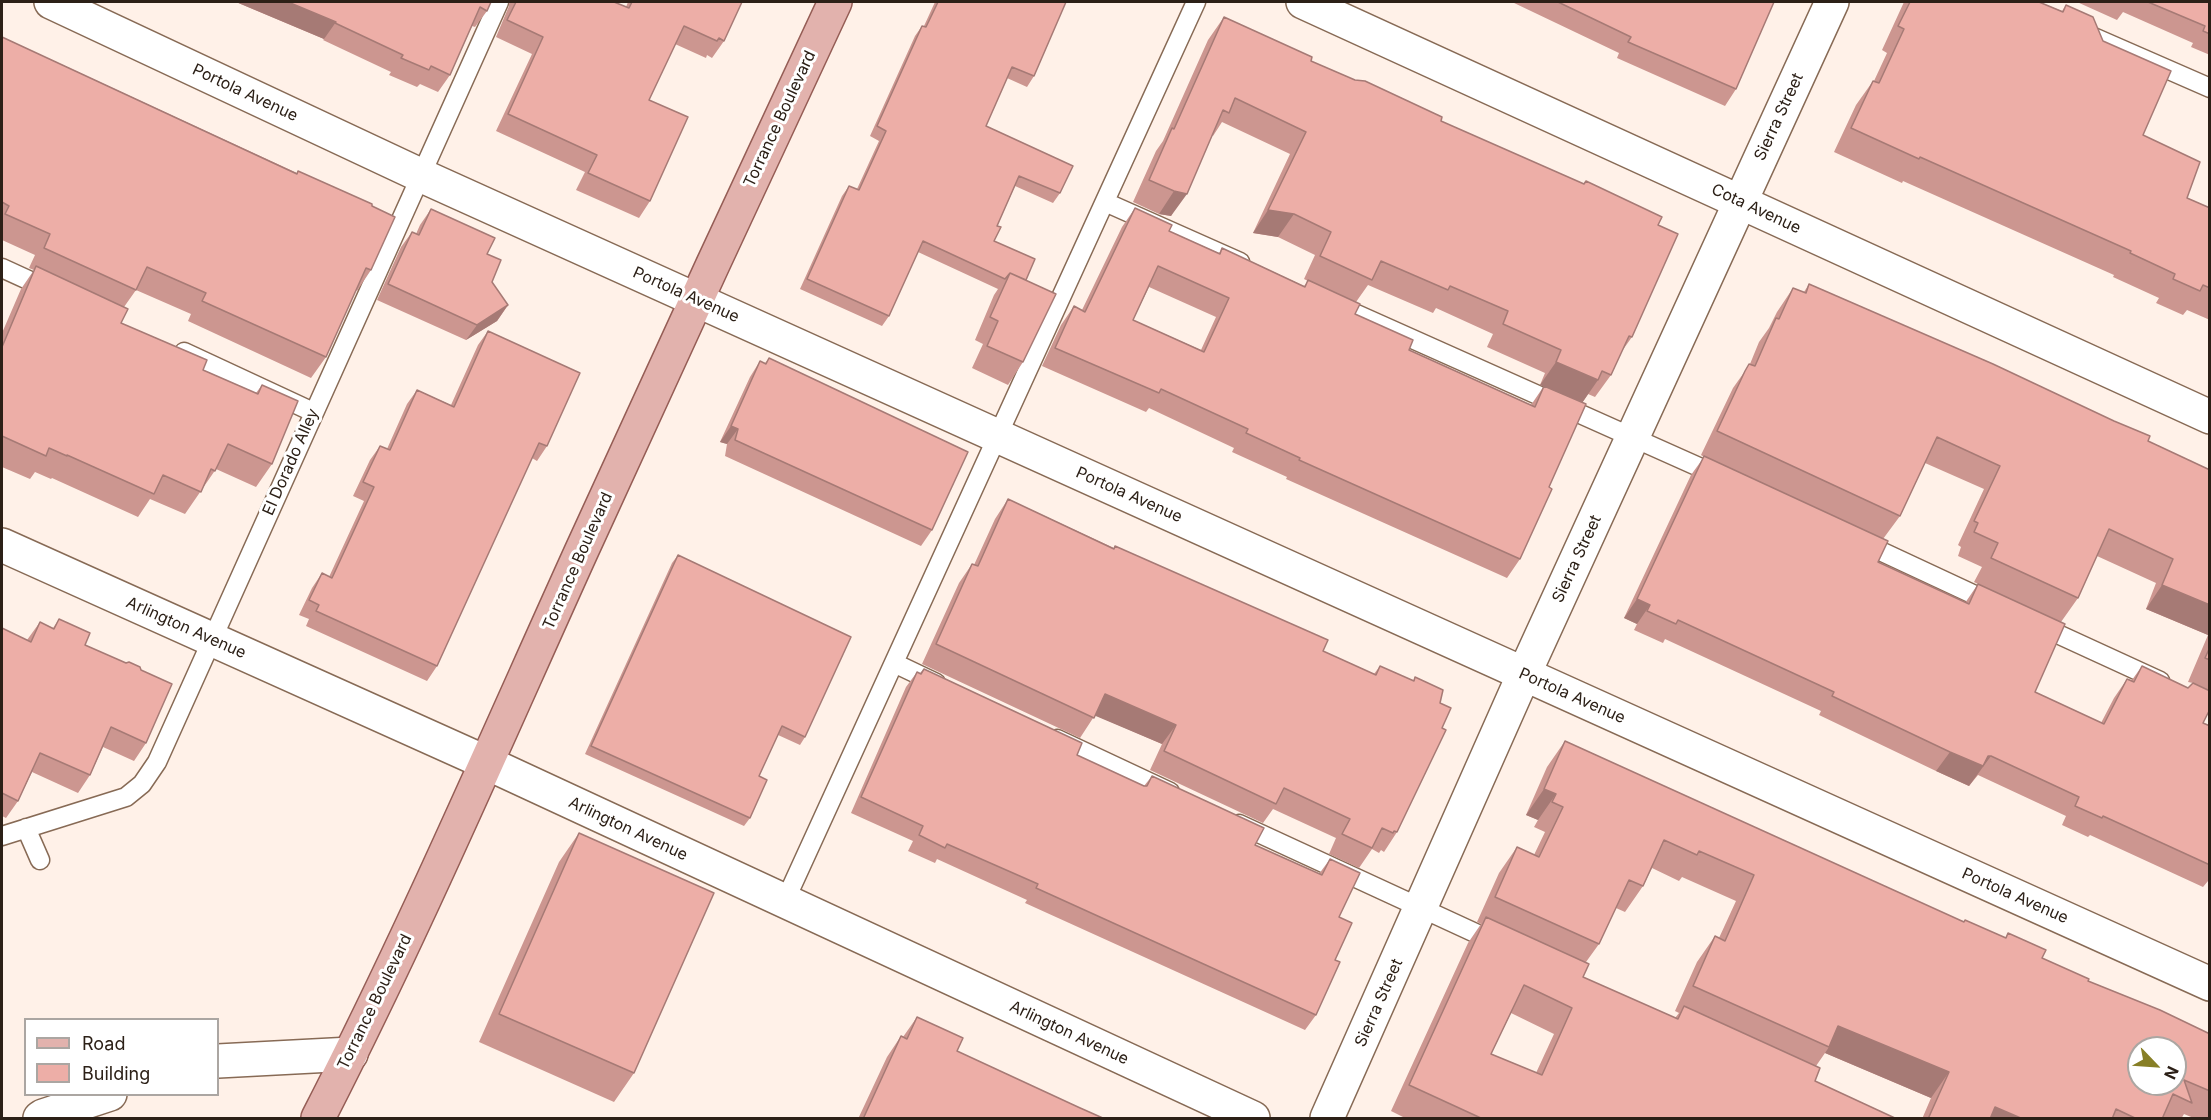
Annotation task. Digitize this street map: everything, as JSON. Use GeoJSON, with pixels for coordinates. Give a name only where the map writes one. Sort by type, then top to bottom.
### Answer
{"type":"FeatureCollection","features":[{"type":"Feature","properties":{"kind":"main road","name":"Torrance Boulevard"},"geometry":{"type":"LineString","coordinates":[[318,1119],[351,1054],[487,763],[696,299],[835,2]]}},
{"type":"Feature","properties":{"kind":"street","name":"Portola Avenue"},"geometry":{"type":"LineString","coordinates":[[51,2],[420,175],[2210,984]]}},
{"type":"Feature","properties":{"kind":"street","name":"Cota Avenue"},"geometry":{"type":"LineString","coordinates":[[1303,2],[2210,417]]}},
{"type":"Feature","properties":{"kind":"street","name":"Sierra Street"},"geometry":{"type":"LineString","coordinates":[[1327,1119],[1524,674],[1832,2]]}},
{"type":"Feature","properties":{"kind":"street","name":"Arlington Avenue"},"geometry":{"type":"LineString","coordinates":[[2,545],[487,763],[1253,1119]]}},
{"type":"Feature","properties":{"kind":"street"},"geometry":{"type":"LineString","coordinates":[[219,1061],[351,1054]]}},
{"type":"Feature","properties":{"kind":"street"},"geometry":{"type":"LineString","coordinates":[[40,1119],[43,1116],[107,1096]]}},
{"type":"Feature","properties":{"kind":"lane","name":"El Dorado Alley"},"geometry":{"type":"LineString","coordinates":[[2,836],[126,797],[142,784],[157,762],[499,2]]}},
{"type":"Feature","properties":{"kind":"lane"},"geometry":{"type":"LineString","coordinates":[[785,901],[1196,2]]}},
{"type":"Feature","properties":{"kind":"lane"},"geometry":{"type":"LineString","coordinates":[[2069,26],[2210,88]]}},
{"type":"Feature","properties":{"kind":"lane"},"geometry":{"type":"LineString","coordinates":[[1105,202],[1256,270]]}},
{"type":"Feature","properties":{"kind":"lane"},"geometry":{"type":"LineString","coordinates":[[2,268],[66,297]]}},
{"type":"Feature","properties":{"kind":"lane"},"geometry":{"type":"LineString","coordinates":[[1321,299],[1730,481]]}},
{"type":"Feature","properties":{"kind":"lane"},"geometry":{"type":"LineString","coordinates":[[173,347],[313,411]]}},
{"type":"Feature","properties":{"kind":"lane"},"geometry":{"type":"LineString","coordinates":[[1848,536],[2180,691]]}},
{"type":"Feature","properties":{"kind":"lane"},"geometry":{"type":"LineString","coordinates":[[894,663],[948,688]]}},
{"type":"Feature","properties":{"kind":"lane"},"geometry":{"type":"LineString","coordinates":[[1044,733],[1184,798]]}},
{"type":"Feature","properties":{"kind":"lane"},"geometry":{"type":"LineString","coordinates":[[1227,819],[1517,953]]}},
{"type":"Feature","properties":{"kind":"lane"},"geometry":{"type":"LineString","coordinates":[[26,828],[39,860]]}},
{"type":"Feature","properties":{"kind":"building"},"geometry":{"type":"Polygon","coordinates":[[[288,2],[491,2],[487,11],[480,7],[450,75],[431,66],[429,70],[401,58],[403,55],[336,22],[288,2]]]}},
{"type":"Feature","properties":{"kind":"building"},"geometry":{"type":"Polygon","coordinates":[[[516,2],[614,2],[629,8],[632,2],[742,2],[724,41],[719,38],[717,41],[684,26],[649,100],[688,117],[650,201],[588,173],[597,155],[508,114],[543,37],[507,20],[516,2]]]}},
{"type":"Feature","properties":{"kind":"building"},"geometry":{"type":"Polygon","coordinates":[[[938,2],[1066,2],[1034,76],[1012,67],[986,126],[1073,166],[1060,193],[1019,176],[997,226],[1001,227],[994,241],[1035,259],[1026,280],[1010,273],[1005,279],[923,241],[889,316],[807,279],[849,186],[859,190],[886,131],[877,126],[922,26],[926,27],[938,2]]]}},
{"type":"Feature","properties":{"kind":"building"},"geometry":{"type":"Polygon","coordinates":[[[1558,2],[1774,2],[1736,89],[1628,42],[1631,37],[1558,2]]]}},
{"type":"Feature","properties":{"kind":"building"},"geometry":{"type":"Polygon","coordinates":[[[1910,2],[2039,2],[2063,12],[2066,5],[2093,17],[2103,41],[2171,71],[2143,135],[2200,162],[2187,198],[2210,208],[2210,288],[2203,285],[2200,291],[2173,279],[2175,274],[2130,253],[2131,251],[1851,128],[1873,81],[1879,83],[1904,29],[1898,26],[1910,2]]]}},
{"type":"Feature","properties":{"kind":"building"},"geometry":{"type":"Polygon","coordinates":[[[2148,2],[2210,2],[2210,34],[2203,31],[2205,26],[2148,2]]]}},
{"type":"Feature","properties":{"kind":"building"},"geometry":{"type":"Polygon","coordinates":[[[1224,17],[1312,57],[1311,61],[1355,80],[1365,81],[1442,117],[1441,121],[1584,184],[1586,181],[1662,217],[1658,225],[1678,234],[1632,337],[1629,336],[1611,375],[1602,371],[1598,380],[1556,362],[1561,350],[1503,324],[1508,311],[1450,286],[1448,290],[1381,261],[1372,280],[1320,256],[1331,232],[1294,214],[1268,210],[1306,132],[1235,98],[1229,113],[1223,110],[1187,194],[1149,180],[1224,17]]]}},
{"type":"Feature","properties":{"kind":"building"},"geometry":{"type":"Polygon","coordinates":[[[2,37],[297,174],[298,171],[372,204],[395,217],[371,270],[366,268],[326,357],[202,301],[206,293],[147,267],[136,290],[44,248],[50,234],[5,214],[9,206],[2,202],[2,37]]]}},
{"type":"Feature","properties":{"kind":"building"},"geometry":{"type":"Polygon","coordinates":[[[1135,208],[1172,225],[1169,231],[1220,254],[1222,248],[1305,287],[1308,280],[1360,304],[1355,314],[1413,340],[1409,350],[1535,407],[1544,386],[1586,404],[1549,487],[1552,489],[1520,559],[1299,460],[1300,458],[1246,433],[1248,429],[1161,389],[1159,393],[1055,348],[1074,306],[1085,312],[1135,208]],[[1158,266],[1133,320],[1204,352],[1229,298],[1158,266]]]}},
{"type":"Feature","properties":{"kind":"building"},"geometry":{"type":"Polygon","coordinates":[[[431,209],[495,238],[487,254],[501,260],[492,282],[508,305],[477,325],[388,284],[412,232],[419,235],[431,209]]]}},
{"type":"Feature","properties":{"kind":"building"},"geometry":{"type":"Polygon","coordinates":[[[36,266],[128,309],[121,323],[207,360],[203,370],[258,394],[262,385],[298,401],[272,464],[228,444],[215,471],[211,469],[201,492],[163,475],[154,494],[49,448],[46,456],[2,436],[2,347],[36,266]]]}},
{"type":"Feature","properties":{"kind":"building"},"geometry":{"type":"Polygon","coordinates":[[[1010,273],[1056,294],[1023,362],[987,346],[998,321],[990,317],[1010,273]]]}},
{"type":"Feature","properties":{"kind":"building"},"geometry":{"type":"Polygon","coordinates":[[[1809,284],[1993,364],[2150,436],[2148,441],[2210,470],[2210,605],[2162,585],[2173,559],[2109,529],[2078,598],[1991,558],[1998,543],[1974,532],[1978,523],[1974,521],[2000,466],[1937,437],[1900,516],[1717,431],[1745,371],[1749,364],[1755,366],[1776,318],[1779,319],[1793,288],[1806,293],[1809,284]]]}},
{"type":"Feature","properties":{"kind":"building"},"geometry":{"type":"Polygon","coordinates":[[[488,331],[580,373],[547,446],[539,443],[437,666],[316,611],[319,605],[309,600],[322,573],[332,578],[374,487],[363,482],[380,446],[390,450],[417,390],[454,407],[488,331]]]}},
{"type":"Feature","properties":{"kind":"building"},"geometry":{"type":"Polygon","coordinates":[[[769,358],[968,452],[932,530],[735,440],[738,429],[731,426],[760,361],[766,364],[769,358]]]}},
{"type":"Feature","properties":{"kind":"building"},"geometry":{"type":"Polygon","coordinates":[[[1704,456],[1888,541],[1878,562],[1969,604],[1978,584],[2065,624],[2035,692],[2104,724],[2127,679],[2134,682],[2142,666],[2188,688],[2193,683],[2210,691],[2210,709],[2203,723],[2210,726],[2210,865],[2103,816],[2102,818],[2075,806],[2079,797],[1991,756],[1988,756],[1983,766],[1832,696],[1834,692],[1678,620],[1676,624],[1647,611],[1650,605],[1637,599],[1704,456]]]}},
{"type":"Feature","properties":{"kind":"building"},"geometry":{"type":"Polygon","coordinates":[[[1008,499],[1114,549],[1115,546],[1328,640],[1323,651],[1376,675],[1380,666],[1414,681],[1415,677],[1443,690],[1440,703],[1451,708],[1442,728],[1446,730],[1397,832],[1393,833],[1382,828],[1372,848],[1342,834],[1350,819],[1284,788],[1276,804],[1164,751],[1176,725],[1105,694],[1094,718],[936,644],[972,564],[978,566],[1008,499]]]}},
{"type":"Feature","properties":{"kind":"building"},"geometry":{"type":"Polygon","coordinates":[[[678,555],[851,637],[805,737],[782,726],[759,776],[767,780],[750,818],[591,746],[678,555]]]}},
{"type":"Feature","properties":{"kind":"building"},"geometry":{"type":"Polygon","coordinates":[[[59,619],[90,633],[85,645],[126,663],[129,662],[172,684],[146,743],[111,727],[90,775],[40,753],[18,801],[2,793],[2,628],[31,642],[40,622],[54,629],[59,619]]]}},
{"type":"Feature","properties":{"kind":"building"},"geometry":{"type":"Polygon","coordinates":[[[2210,647],[2210,660],[2205,658],[2210,647]]]}},
{"type":"Feature","properties":{"kind":"building"},"geometry":{"type":"Polygon","coordinates":[[[924,669],[1082,743],[1077,755],[1144,786],[1147,786],[1152,776],[1264,828],[1255,845],[1322,875],[1330,859],[1360,873],[1339,917],[1352,923],[1335,960],[1340,962],[1316,1015],[1036,888],[1038,884],[947,844],[945,848],[919,835],[923,826],[861,797],[917,672],[921,674],[924,669]]]}},
{"type":"Feature","properties":{"kind":"building"},"geometry":{"type":"Polygon","coordinates":[[[1565,741],[1964,922],[1965,920],[2006,938],[2008,933],[2046,950],[2042,958],[2089,979],[2088,981],[2160,1010],[2210,1034],[2210,1091],[2187,1081],[2187,1036],[2127,1036],[2127,1096],[2172,1096],[2162,1119],[2137,1119],[2116,1109],[2112,1119],[2023,1119],[1995,1107],[1990,1119],[1928,1119],[1949,1072],[1838,1026],[1829,1047],[1693,986],[1715,936],[1725,941],[1754,875],[1699,851],[1697,855],[1664,840],[1643,886],[1629,880],[1599,944],[1495,897],[1517,847],[1539,857],[1563,807],[1552,802],[1556,794],[1544,789],[1565,741]]]}},
{"type":"Feature","properties":{"kind":"building"},"geometry":{"type":"Polygon","coordinates":[[[579,833],[714,893],[634,1073],[499,1014],[579,833]]]}},
{"type":"Feature","properties":{"kind":"building"},"geometry":{"type":"Polygon","coordinates":[[[1486,917],[1589,964],[1583,977],[1678,1019],[1684,1006],[1820,1068],[1815,1081],[1897,1119],[1483,1119],[1409,1085],[1486,917]],[[1524,985],[1491,1054],[1542,1075],[1572,1008],[1524,985]]]}},
{"type":"Feature","properties":{"kind":"building"},"geometry":{"type":"Polygon","coordinates":[[[917,1017],[963,1038],[957,1051],[1105,1119],[863,1119],[901,1036],[907,1039],[917,1017]]]}},
{"type":"Feature","properties":{"kind":"building"},"geometry":{"type":"Polygon","coordinates":[[[2187,1089],[2192,1103],[2177,1096],[2187,1096],[2187,1089]]]}}]}
